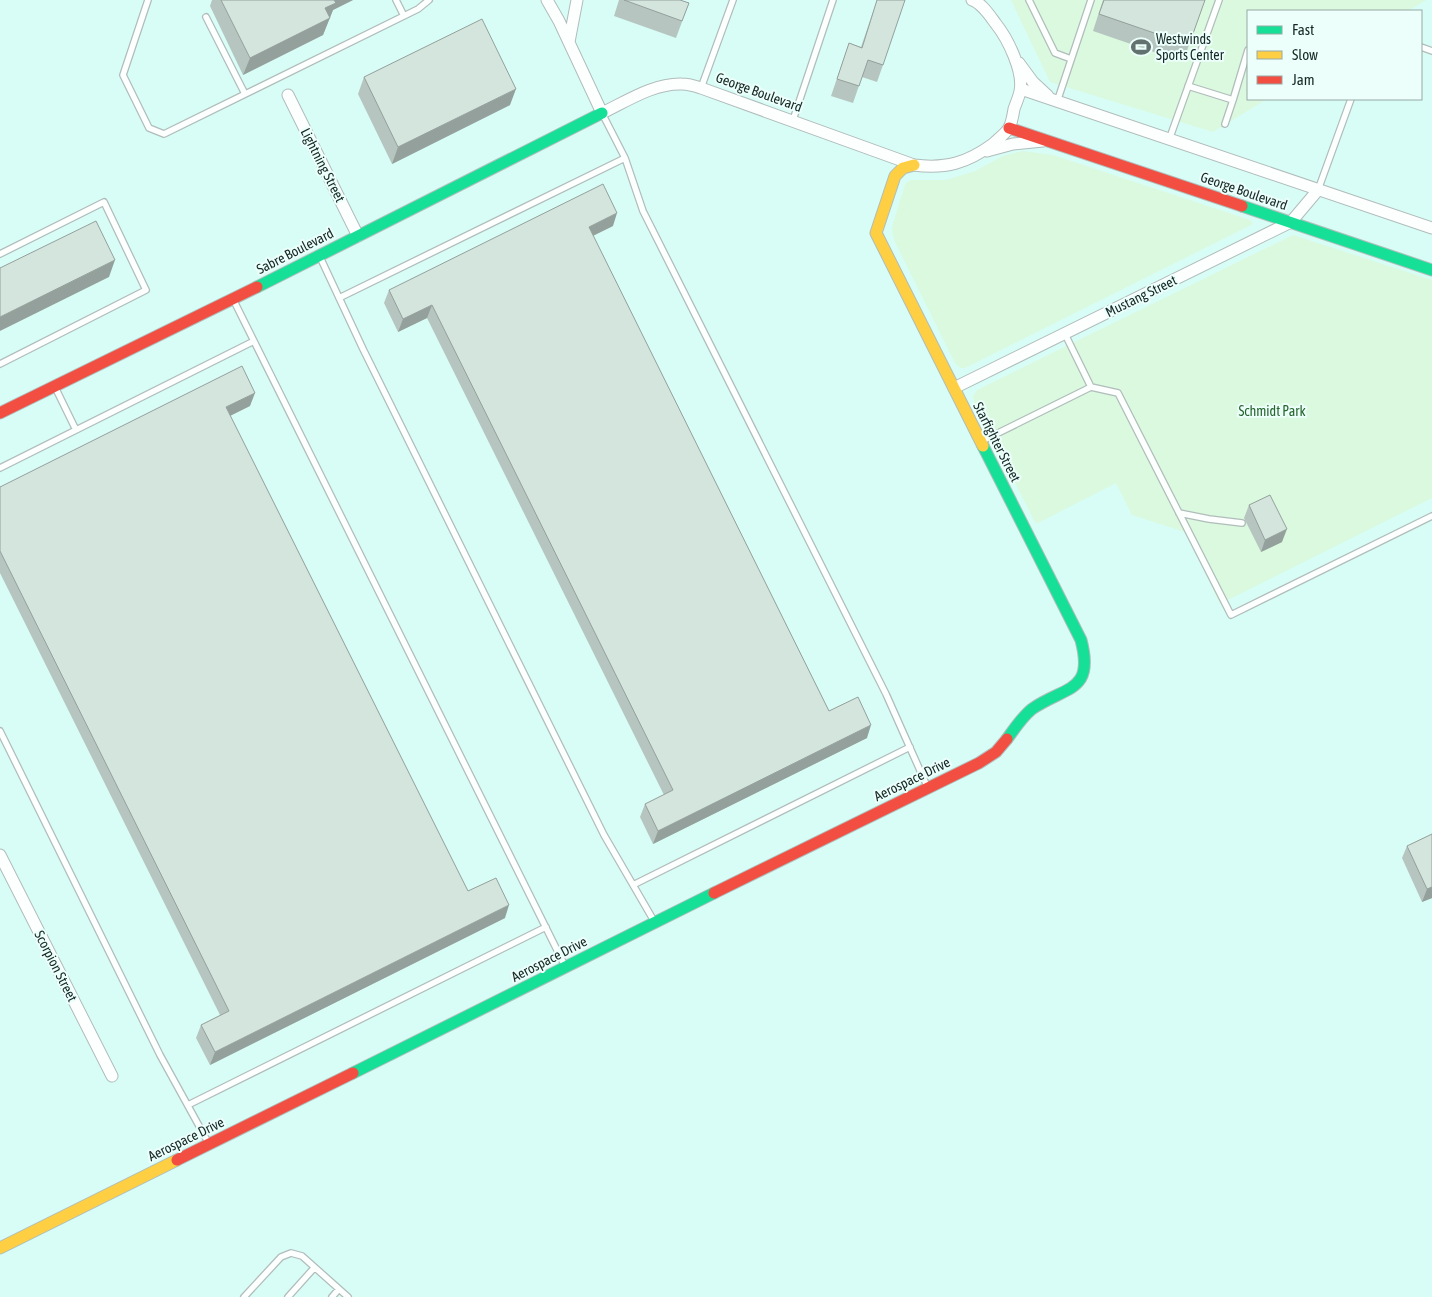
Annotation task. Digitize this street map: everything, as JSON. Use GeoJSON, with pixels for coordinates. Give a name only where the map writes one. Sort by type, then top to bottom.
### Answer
{"type":"FeatureCollection","features":[{"type":"Feature","properties":{"kind":"street"},"geometry":{"type":"LineString","coordinates":[[547,0],[602,113]]}},
{"type":"Feature","properties":{"kind":"street"},"geometry":{"type":"LineString","coordinates":[[569,42],[578,0]]}},
{"type":"Feature","properties":{"kind":"street","name":"George Boulevard"},"geometry":{"type":"LineString","coordinates":[[975,0],[1001,30],[1010,46],[1015,58],[1021,90],[1009,128],[1000,138],[981,152]]}},
{"type":"Feature","properties":{"kind":"street","name":"George Boulevard"},"geometry":{"type":"LineString","coordinates":[[1015,58],[1043,92],[1057,102]]}},
{"type":"Feature","properties":{"kind":"street","name":"George Boulevard"},"geometry":{"type":"LineString","coordinates":[[602,113],[652,90],[667,85],[683,84],[701,88],[914,165],[930,167],[958,163],[981,152],[1001,146],[1047,140]]}},
{"type":"Feature","properties":{"kind":"street","name":"George Boulevard"},"geometry":{"type":"LineString","coordinates":[[1021,90],[1318,190],[1345,197],[1432,228]]}},
{"type":"Feature","properties":{"kind":"street","name":"Lightning Street"},"geometry":{"type":"LineString","coordinates":[[288,95],[358,236]]}},
{"type":"Feature","properties":{"kind":"street","name":"Sabre Boulevard"},"geometry":{"type":"LineString","coordinates":[[0,413],[233,299],[602,113]]}},
{"type":"Feature","properties":{"kind":"street","name":"George Boulevard"},"geometry":{"type":"LineString","coordinates":[[1009,128],[1432,270]]}},
{"type":"Feature","properties":{"kind":"street","name":"Starfighter Street"},"geometry":{"type":"LineString","coordinates":[[914,165],[903,168],[895,176],[876,233],[1081,640],[1086,657],[1086,666]]}},
{"type":"Feature","properties":{"kind":"street","name":"Mustang Street"},"geometry":{"type":"LineString","coordinates":[[954,388],[1291,222],[1318,190]]}},
{"type":"Feature","properties":{"kind":"street","name":"Aerospace Drive"},"geometry":{"type":"LineString","coordinates":[[0,1248],[566,968],[654,922],[979,763],[993,755],[1001,747],[1020,721],[1030,711],[1078,682],[1086,666]]}},
{"type":"Feature","properties":{"kind":"street","name":"Scorpion Street"},"geometry":{"type":"LineString","coordinates":[[2,863],[112,1076]]}},
{"type":"Feature","properties":{"kind":"lane"},"geometry":{"type":"LineString","coordinates":[[154,0],[147,2],[123,75],[149,128],[164,134],[418,9],[429,0]]}},
{"type":"Feature","properties":{"kind":"lane"},"geometry":{"type":"LineString","coordinates":[[396,0],[404,16]]}},
{"type":"Feature","properties":{"kind":"lane"},"geometry":{"type":"LineString","coordinates":[[701,88],[733,0]]}},
{"type":"Feature","properties":{"kind":"lane"},"geometry":{"type":"LineString","coordinates":[[792,120],[833,0]]}},
{"type":"Feature","properties":{"kind":"lane"},"geometry":{"type":"LineString","coordinates":[[1029,0],[1055,53],[1072,59]]}},
{"type":"Feature","properties":{"kind":"lane"},"geometry":{"type":"LineString","coordinates":[[1057,102],[1092,0]]}},
{"type":"Feature","properties":{"kind":"lane"},"geometry":{"type":"LineString","coordinates":[[1169,140],[1219,0]]}},
{"type":"Feature","properties":{"kind":"lane"},"geometry":{"type":"LineString","coordinates":[[206,17],[245,94]]}},
{"type":"Feature","properties":{"kind":"lane"},"geometry":{"type":"LineString","coordinates":[[1225,124],[1247,53]]}},
{"type":"Feature","properties":{"kind":"lane"},"geometry":{"type":"LineString","coordinates":[[1188,86],[1233,100]]}},
{"type":"Feature","properties":{"kind":"lane"},"geometry":{"type":"LineString","coordinates":[[1318,190],[1351,100]]}},
{"type":"Feature","properties":{"kind":"lane"},"geometry":{"type":"LineString","coordinates":[[602,113],[625,158],[643,211],[886,694],[928,788]]}},
{"type":"Feature","properties":{"kind":"lane"},"geometry":{"type":"LineString","coordinates":[[339,298],[625,158]]}},
{"type":"Feature","properties":{"kind":"lane"},"geometry":{"type":"LineString","coordinates":[[0,254],[104,202],[146,290],[0,364]]}},
{"type":"Feature","properties":{"kind":"lane"},"geometry":{"type":"LineString","coordinates":[[319,255],[363,350],[604,835],[654,922]]}},
{"type":"Feature","properties":{"kind":"lane"},"geometry":{"type":"LineString","coordinates":[[233,299],[566,968]]}},
{"type":"Feature","properties":{"kind":"lane"},"geometry":{"type":"LineString","coordinates":[[1065,334],[1091,387]]}},
{"type":"Feature","properties":{"kind":"lane"},"geometry":{"type":"LineString","coordinates":[[0,468],[254,341]]}},
{"type":"Feature","properties":{"kind":"lane"},"geometry":{"type":"LineString","coordinates":[[54,386],[76,430]]}},
{"type":"Feature","properties":{"kind":"lane"},"geometry":{"type":"LineString","coordinates":[[980,442],[1091,387],[1118,393],[1231,615],[1432,516]]}},
{"type":"Feature","properties":{"kind":"lane"},"geometry":{"type":"LineString","coordinates":[[1179,513],[1242,523]]}},
{"type":"Feature","properties":{"kind":"lane"},"geometry":{"type":"LineString","coordinates":[[0,731],[160,1055],[210,1144]]}},
{"type":"Feature","properties":{"kind":"lane"},"geometry":{"type":"LineString","coordinates":[[633,885],[910,747]]}},
{"type":"Feature","properties":{"kind":"lane"},"geometry":{"type":"LineString","coordinates":[[188,1105],[546,927]]}},
{"type":"Feature","properties":{"kind":"lane"},"geometry":{"type":"LineString","coordinates":[[244,1297],[281,1256],[291,1253],[302,1256],[348,1297]]}},
{"type":"Feature","properties":{"kind":"lane"},"geometry":{"type":"LineString","coordinates":[[288,1297],[314,1268]]}},
{"type":"Feature","properties":{"kind":"lane"},"geometry":{"type":"LineString","coordinates":[[332,1297],[339,1289]]}},
{"type":"Feature","properties":{"kind":"shaded area"},"geometry":{"type":"Polygon","coordinates":[[[0,0],[1432,0],[1432,1297],[0,1297],[0,0]]]}},
{"type":"Feature","properties":{"kind":"green space","name":"Westwinds Sports Center"},"geometry":{"type":"Polygon","coordinates":[[[1011,0],[1426,0],[1410,10],[1247,10],[1247,100],[1265,100],[1213,132],[1050,82],[1011,0]]]}},
{"type":"Feature","properties":{"kind":"green space"},"geometry":{"type":"Polygon","coordinates":[[[1023,151],[1053,155],[1250,220],[1253,224],[965,368],[960,368],[955,363],[894,240],[893,223],[907,182],[911,180],[946,180],[975,171],[1003,156],[1023,151]]]}},
{"type":"Feature","properties":{"kind":"green space","name":"Schmidt Park"},"geometry":{"type":"Polygon","coordinates":[[[1293,235],[1432,280],[1432,498],[1220,604],[1185,532],[1132,515],[1116,483],[1036,524],[974,402],[973,396],[977,390],[1293,235]]]}},
{"type":"Feature","properties":{"kind":"building"},"geometry":{"type":"Polygon","coordinates":[[[221,0],[334,0],[336,3],[325,8],[330,18],[250,58],[221,0]]]}},
{"type":"Feature","properties":{"kind":"building"},"geometry":{"type":"Polygon","coordinates":[[[624,0],[680,0],[689,3],[682,21],[624,0]]]}},
{"type":"Feature","properties":{"kind":"building"},"geometry":{"type":"Polygon","coordinates":[[[877,0],[905,0],[883,65],[868,60],[859,86],[837,79],[849,43],[862,48],[877,0]]]}},
{"type":"Feature","properties":{"kind":"building"},"geometry":{"type":"Polygon","coordinates":[[[1104,0],[1205,0],[1189,45],[1099,14],[1104,0]]]}},
{"type":"Feature","properties":{"kind":"building"},"geometry":{"type":"Polygon","coordinates":[[[482,19],[516,89],[398,147],[364,77],[482,19]]]}},
{"type":"Feature","properties":{"kind":"building"},"geometry":{"type":"Polygon","coordinates":[[[603,184],[617,213],[589,227],[829,711],[858,697],[871,725],[658,831],[645,804],[673,790],[432,305],[403,319],[389,290],[603,184]]]}},
{"type":"Feature","properties":{"kind":"building"},"geometry":{"type":"Polygon","coordinates":[[[96,221],[115,260],[0,317],[0,268],[96,221]]]}},
{"type":"Feature","properties":{"kind":"building"},"geometry":{"type":"Polygon","coordinates":[[[242,366],[255,393],[226,407],[468,891],[496,878],[509,905],[215,1052],[201,1025],[229,1011],[0,551],[0,487],[242,366]]]}},
{"type":"Feature","properties":{"kind":"building"},"geometry":{"type":"Polygon","coordinates":[[[1270,495],[1287,529],[1265,540],[1249,505],[1270,495]]]}},
{"type":"Feature","properties":{"kind":"building"},"geometry":{"type":"Polygon","coordinates":[[[1432,834],[1432,887],[1427,889],[1407,846],[1432,834]]]}},
{"type":"Feature","properties":{"kind":"traffic: fast"},"geometry":{"type":"LineString","coordinates":[[257,287],[602,113]]}},
{"type":"Feature","properties":{"kind":"traffic: fast"},"geometry":{"type":"LineString","coordinates":[[1242,206],[1432,270]]}},
{"type":"Feature","properties":{"kind":"traffic: fast"},"geometry":{"type":"LineString","coordinates":[[983,446],[1081,640],[1084,657],[1084,670],[1074,686],[1032,709],[1007,739]]}},
{"type":"Feature","properties":{"kind":"traffic: fast"},"geometry":{"type":"LineString","coordinates":[[353,1073],[714,893]]}},
{"type":"Feature","properties":{"kind":"traffic: slow"},"geometry":{"type":"LineString","coordinates":[[914,165],[903,168],[895,176],[876,233],[983,446]]}},
{"type":"Feature","properties":{"kind":"traffic: slow"},"geometry":{"type":"LineString","coordinates":[[0,1248],[177,1160]]}},
{"type":"Feature","properties":{"kind":"traffic: jam"},"geometry":{"type":"LineString","coordinates":[[1009,128],[1242,206]]}},
{"type":"Feature","properties":{"kind":"traffic: jam"},"geometry":{"type":"LineString","coordinates":[[0,413],[257,287]]}},
{"type":"Feature","properties":{"kind":"traffic: jam"},"geometry":{"type":"LineString","coordinates":[[714,893],[979,763],[996,752],[1007,739]]}},
{"type":"Feature","properties":{"kind":"traffic: jam"},"geometry":{"type":"LineString","coordinates":[[177,1160],[353,1073]]}},
{"type":"Feature","properties":{"kind":"place","name":"Westwinds Sports Center"},"geometry":{"type":"Point","coordinates":[1141,47]}}]}
